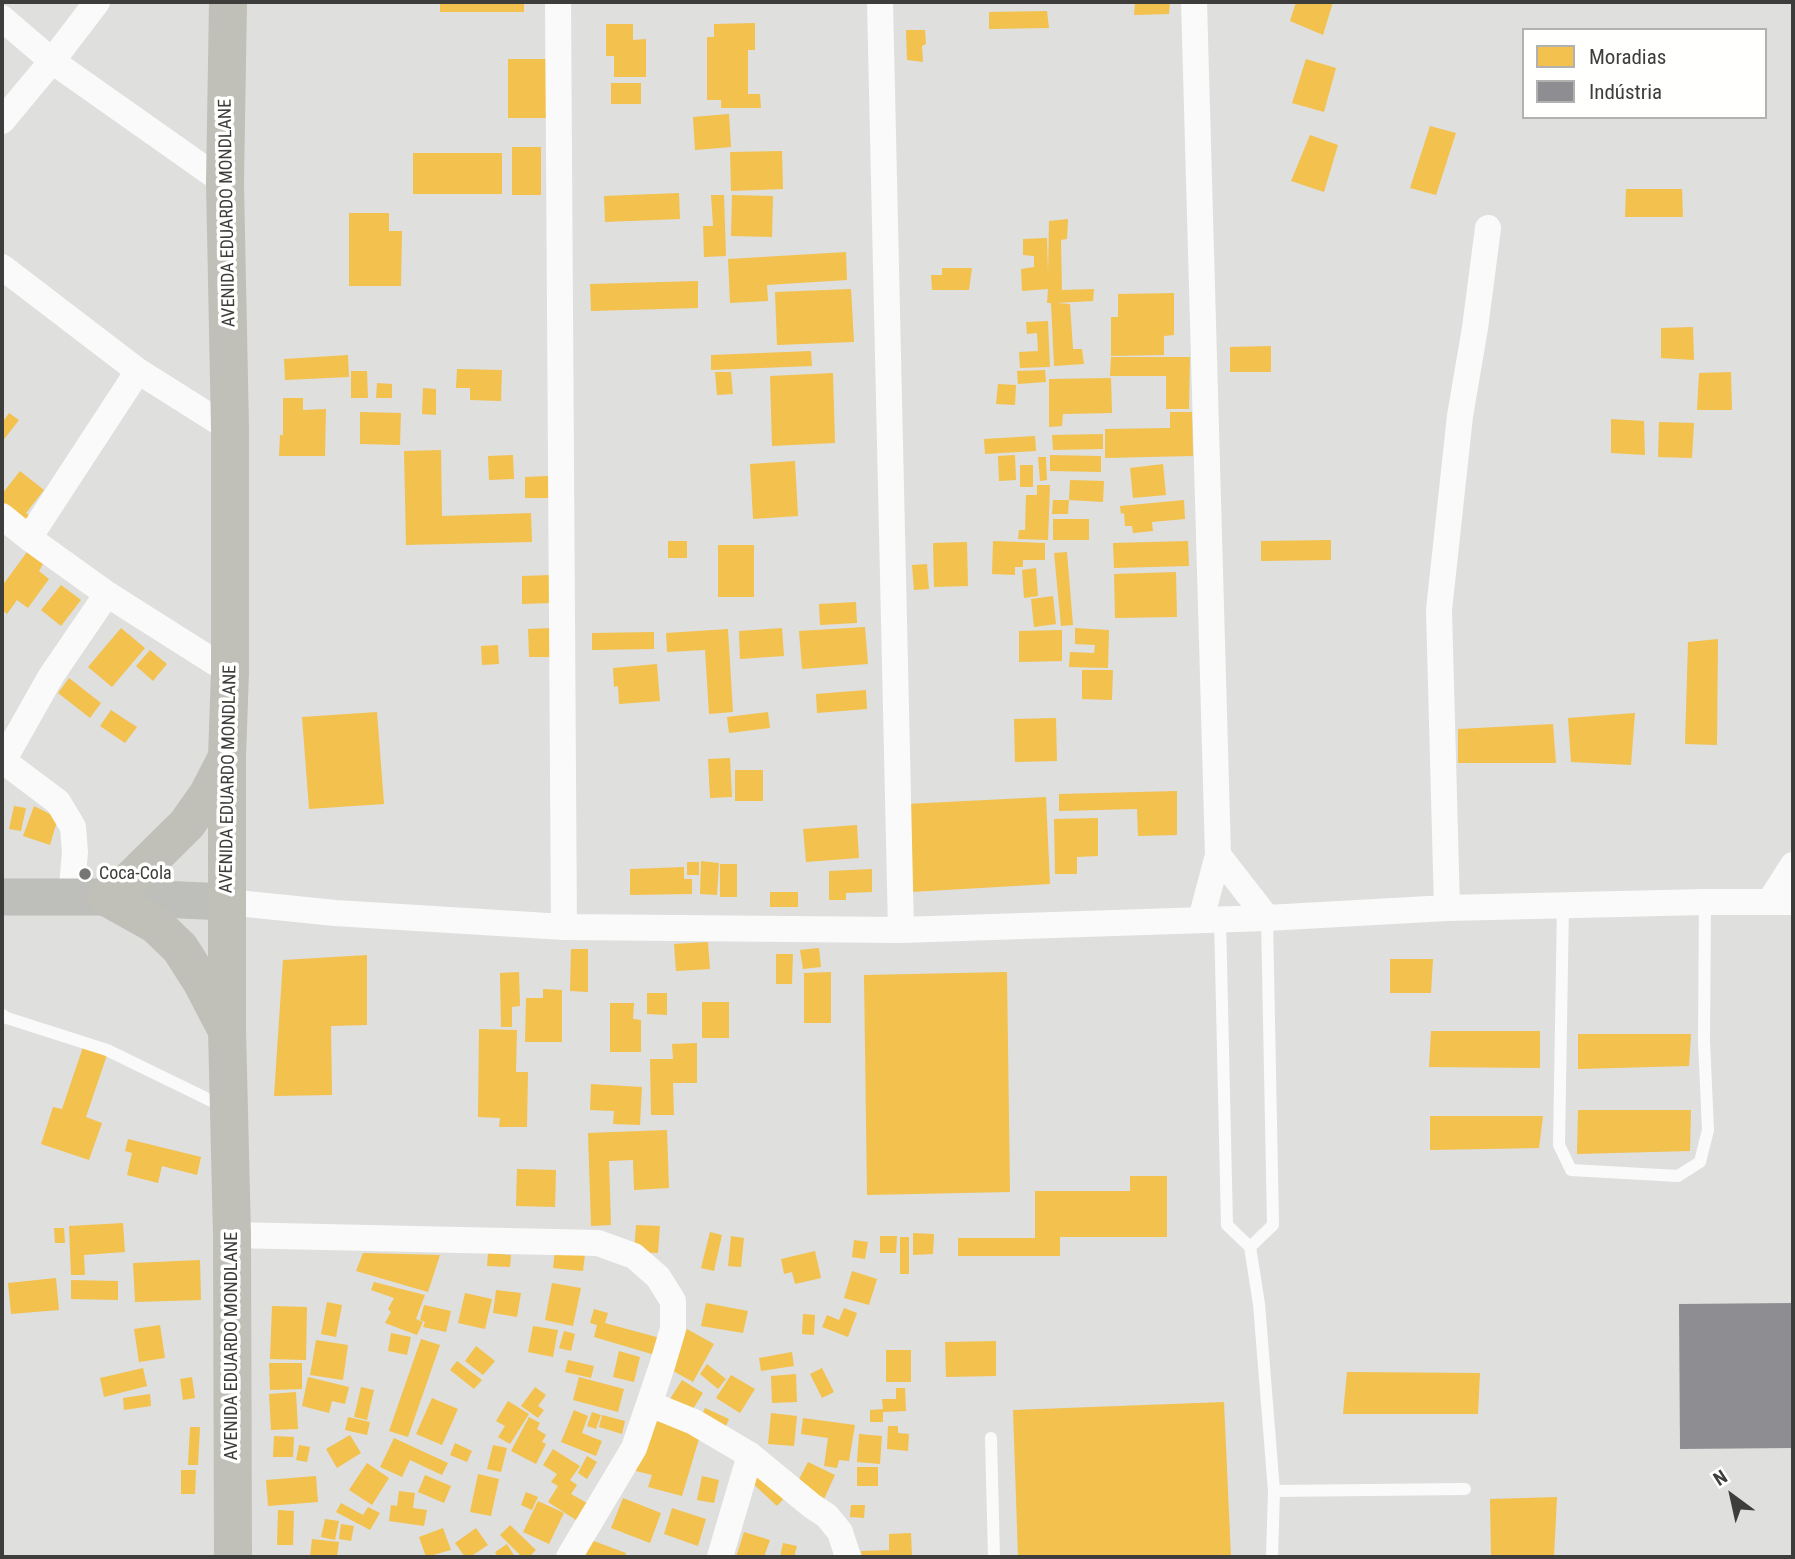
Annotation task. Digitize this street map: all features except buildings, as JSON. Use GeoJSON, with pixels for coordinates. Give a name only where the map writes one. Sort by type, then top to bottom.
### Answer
{"type":"FeatureCollection","features":[{"type":"Feature","properties":{"kind":"main road","name":"AVENIDA EDUARDO MONDLANE"},"geometry":{"type":"LineString","coordinates":[[228,2],[225,183],[230,429],[227,1030],[232,1236],[233,1557]]}},
{"type":"Feature","properties":{"kind":"main road"},"geometry":{"type":"LineString","coordinates":[[97,897],[187,824],[208,794],[227,757]]}},
{"type":"Feature","properties":{"kind":"main road"},"geometry":{"type":"LineString","coordinates":[[2,897],[97,897],[227,902]]}},
{"type":"Feature","properties":{"kind":"main road"},"geometry":{"type":"LineString","coordinates":[[97,897],[156,925],[180,948],[227,1030]]}},
{"type":"Feature","properties":{"kind":"street"},"geometry":{"type":"LineString","coordinates":[[2,121],[97,2]]}},
{"type":"Feature","properties":{"kind":"street"},"geometry":{"type":"LineString","coordinates":[[558,2],[564,927]]}},
{"type":"Feature","properties":{"kind":"street"},"geometry":{"type":"LineString","coordinates":[[880,2],[901,930]]}},
{"type":"Feature","properties":{"kind":"street"},"geometry":{"type":"LineString","coordinates":[[1194,2],[1218,855],[1211,918]]}},
{"type":"Feature","properties":{"kind":"street"},"geometry":{"type":"LineString","coordinates":[[2,18],[52,61],[225,183]]}},
{"type":"Feature","properties":{"kind":"street"},"geometry":{"type":"LineString","coordinates":[[1447,908],[1439,610],[1460,416],[1488,228]]}},
{"type":"Feature","properties":{"kind":"street"},"geometry":{"type":"LineString","coordinates":[[4,274],[138,371],[230,429]]}},
{"type":"Feature","properties":{"kind":"street"},"geometry":{"type":"LineString","coordinates":[[29,538],[138,371]]}},
{"type":"Feature","properties":{"kind":"street"},"geometry":{"type":"LineString","coordinates":[[2,516],[107,594],[230,672]]}},
{"type":"Feature","properties":{"kind":"street"},"geometry":{"type":"LineString","coordinates":[[97,897],[75,852],[73,827],[58,802],[2,760],[51,676],[107,594]]}},
{"type":"Feature","properties":{"kind":"street"},"geometry":{"type":"LineString","coordinates":[[1218,855],[1267,918]]}},
{"type":"Feature","properties":{"kind":"street"},"geometry":{"type":"LineString","coordinates":[[227,902],[335,913],[564,927],[901,930],[1267,918],[1447,908],[1782,902],[1793,865]]}},
{"type":"Feature","properties":{"kind":"street"},"geometry":{"type":"LineString","coordinates":[[232,1236],[598,1242],[634,1256],[658,1277],[673,1301],[673,1329],[650,1404],[634,1448],[569,1557]]}},
{"type":"Feature","properties":{"kind":"street"},"geometry":{"type":"LineString","coordinates":[[650,1404],[694,1422],[750,1455],[827,1516],[840,1532],[848,1557]]}},
{"type":"Feature","properties":{"kind":"street"},"geometry":{"type":"LineString","coordinates":[[720,1557],[750,1455]]}},
{"type":"Feature","properties":{"kind":"lane"},"geometry":{"type":"LineString","coordinates":[[1563,905],[1559,1145],[1571,1170],[1678,1177],[1700,1162],[1708,1130],[1704,1041],[1705,902]]}},
{"type":"Feature","properties":{"kind":"lane"},"geometry":{"type":"LineString","coordinates":[[1211,918],[1227,1225],[1250,1247],[1259,1304],[1274,1491],[1272,1557]]}},
{"type":"Feature","properties":{"kind":"lane"},"geometry":{"type":"LineString","coordinates":[[1250,1247],[1273,1225],[1267,918]]}},
{"type":"Feature","properties":{"kind":"lane"},"geometry":{"type":"LineString","coordinates":[[2,1015],[107,1050],[229,1109]]}},
{"type":"Feature","properties":{"kind":"lane"},"geometry":{"type":"LineString","coordinates":[[991,1438],[994,1557]]}},
{"type":"Feature","properties":{"kind":"lane"},"geometry":{"type":"LineString","coordinates":[[1274,1491],[1465,1489]]}},
{"type":"Feature","properties":{"kind":"place","name":"Coca-Cola"},"geometry":{"type":"Point","coordinates":[85,874]}}]}
